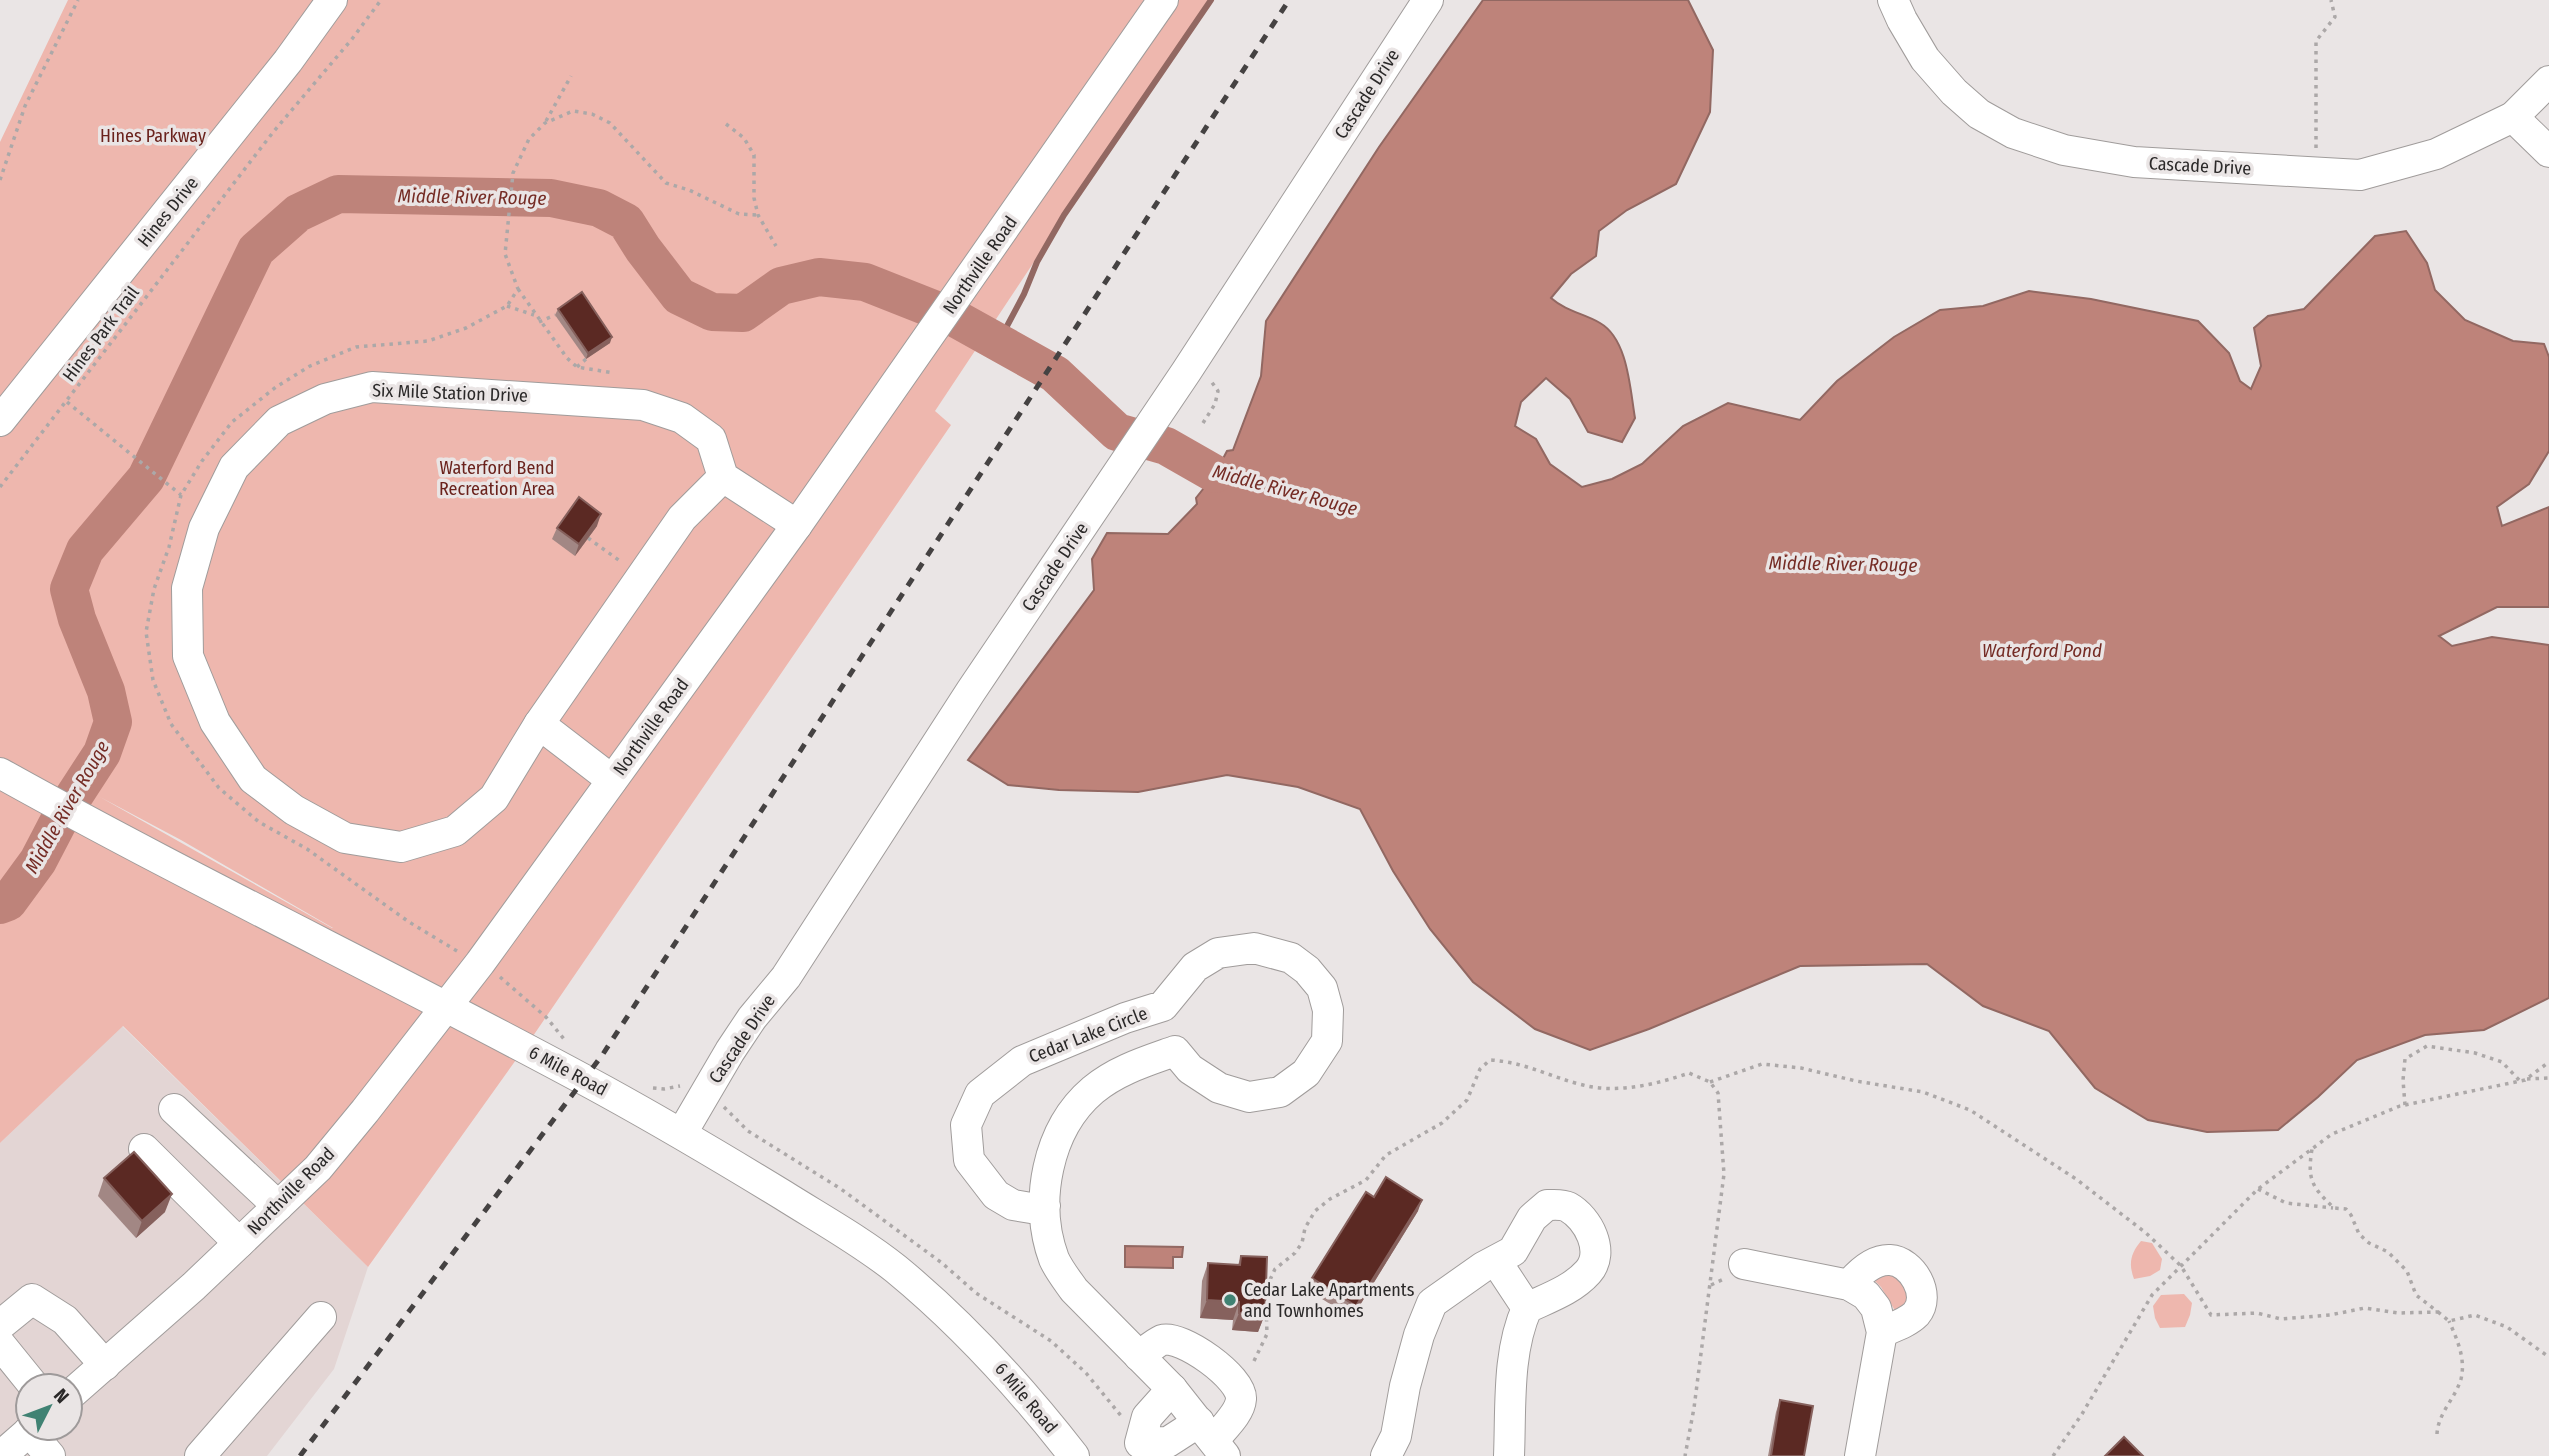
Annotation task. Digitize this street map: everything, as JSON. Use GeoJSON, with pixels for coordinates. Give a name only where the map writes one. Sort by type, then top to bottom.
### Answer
{"type":"FeatureCollection","features":[{"type":"Feature","properties":{"kind":"street","name":"Hines Drive"},"geometry":{"type":"LineString","coordinates":[[0,421],[288,61],[332,0]]}},
{"type":"Feature","properties":{"kind":"street","name":"Northville Road"},"geometry":{"type":"LineString","coordinates":[[84,1383],[194,1286],[318,1168],[480,963],[797,526],[1163,0]]}},
{"type":"Feature","properties":{"kind":"street","name":"Cascade Drive"},"geometry":{"type":"LineString","coordinates":[[682,1133],[737,1040],[786,977],[971,691],[1186,372],[1428,0]]}},
{"type":"Feature","properties":{"kind":"street","name":"Cascade Drive"},"geometry":{"type":"LineString","coordinates":[[1893,0],[1925,59],[1979,114],[2013,133],[2064,150],[2133,162],[2360,175],[2436,154],[2513,117],[2549,81]]}},
{"type":"Feature","properties":{"kind":"street"},"geometry":{"type":"LineString","coordinates":[[2513,117],[2549,152]]}},
{"type":"Feature","properties":{"kind":"street","name":"Six Mile Station Drive"},"geometry":{"type":"LineString","coordinates":[[372,387],[643,405],[682,418],[711,439],[723,477],[682,518],[641,577],[539,724],[494,798],[455,831],[401,847],[345,838],[294,810],[253,779],[215,722],[188,656],[187,588],[204,528],[234,467],[279,421],[325,399],[372,387]]}},
{"type":"Feature","properties":{"kind":"street"},"geometry":{"type":"LineString","coordinates":[[723,477],[797,526]]}},
{"type":"Feature","properties":{"kind":"street"},"geometry":{"type":"LineString","coordinates":[[539,724],[612,780]]}},
{"type":"Feature","properties":{"kind":"street","name":"6 Mile Road"},"geometry":{"type":"LineString","coordinates":[[0,773],[682,1133],[845,1233],[893,1267],[945,1311],[1042,1415],[1073,1456]]}},
{"type":"Feature","properties":{"kind":"street","name":"Cedar Lake Circle"},"geometry":{"type":"LineString","coordinates":[[1045,1206],[1031,1208],[1013,1205],[996,1195],[969,1160],[966,1125],[979,1094],[1022,1061],[1125,1018],[1163,1006],[1195,967],[1218,953],[1254,948],[1291,958],[1307,970],[1322,988],[1328,1010],[1327,1041],[1306,1073],[1280,1092],[1249,1097],[1219,1088],[1190,1069],[1175,1051],[1163,1006]]}},
{"type":"Feature","properties":{"kind":"street"},"geometry":{"type":"LineString","coordinates":[[1175,1051],[1125,1069],[1093,1091],[1068,1119],[1049,1160],[1045,1206],[1050,1247],[1060,1272],[1074,1290],[1172,1389],[1213,1439]]}},
{"type":"Feature","properties":{"kind":"street"},"geometry":{"type":"LineString","coordinates":[[174,1108],[278,1206]]}},
{"type":"Feature","properties":{"kind":"street"},"geometry":{"type":"LineString","coordinates":[[144,1149],[239,1243]]}},
{"type":"Feature","properties":{"kind":"street"},"geometry":{"type":"LineString","coordinates":[[1386,1456],[1396,1436],[1405,1386],[1419,1335],[1432,1303],[1483,1266],[1513,1251],[1532,1218],[1547,1205],[1565,1205],[1579,1216],[1592,1233],[1596,1257],[1589,1271],[1564,1291],[1527,1308],[1515,1349],[1509,1456]]}},
{"type":"Feature","properties":{"kind":"street"},"geometry":{"type":"LineString","coordinates":[[1849,1284],[1862,1270],[1889,1259],[1905,1264],[1919,1281],[1922,1297],[1917,1313],[1902,1324],[1882,1332]]}},
{"type":"Feature","properties":{"kind":"street"},"geometry":{"type":"LineString","coordinates":[[1496,1261],[1527,1308]]}},
{"type":"Feature","properties":{"kind":"street"},"geometry":{"type":"LineString","coordinates":[[1744,1265],[1849,1284],[1866,1295],[1876,1308],[1882,1332],[1860,1456]]}},
{"type":"Feature","properties":{"kind":"street"},"geometry":{"type":"LineString","coordinates":[[0,1325],[32,1299],[65,1320],[105,1365]]}},
{"type":"Feature","properties":{"kind":"street"},"geometry":{"type":"LineString","coordinates":[[200,1456],[321,1317]]}},
{"type":"Feature","properties":{"kind":"street"},"geometry":{"type":"LineString","coordinates":[[1131,1449],[1168,1442],[1213,1439],[1235,1413],[1241,1399],[1238,1388],[1228,1374],[1176,1340],[1163,1340],[1139,1356]]}},
{"type":"Feature","properties":{"kind":"street"},"geometry":{"type":"LineString","coordinates":[[0,1344],[23,1372]]}},
{"type":"Feature","properties":{"kind":"street"},"geometry":{"type":"LineString","coordinates":[[1131,1449],[1147,1417],[1172,1389]]}},
{"type":"Feature","properties":{"kind":"street"},"geometry":{"type":"LineString","coordinates":[[1,1456],[17,1442]]}},
{"type":"Feature","properties":{"kind":"path"},"geometry":{"type":"LineString","coordinates":[[0,180],[25,106],[78,0]]}},
{"type":"Feature","properties":{"kind":"path","name":"Hines Park Trail"},"geometry":{"type":"LineString","coordinates":[[0,487],[274,131],[352,40],[382,0]]}},
{"type":"Feature","properties":{"kind":"path"},"geometry":{"type":"LineString","coordinates":[[2316,173],[2316,41],[2335,17],[2331,0]]}},
{"type":"Feature","properties":{"kind":"path"},"geometry":{"type":"LineString","coordinates":[[570,76],[545,122],[530,139],[513,173],[505,254],[518,289],[567,358],[577,367],[614,373]]}},
{"type":"Feature","properties":{"kind":"path"},"geometry":{"type":"LineString","coordinates":[[545,122],[573,111],[592,114],[610,123],[666,183],[689,190],[739,214],[758,215]]}},
{"type":"Feature","properties":{"kind":"path"},"geometry":{"type":"LineString","coordinates":[[726,124],[744,138],[754,155],[754,198],[758,215],[766,233],[776,246]]}},
{"type":"Feature","properties":{"kind":"path"},"geometry":{"type":"LineString","coordinates":[[67,402],[181,495],[202,461],[232,422],[276,387],[310,366],[356,347],[428,341],[466,328],[507,306],[518,289]]}},
{"type":"Feature","properties":{"kind":"path"},"geometry":{"type":"LineString","coordinates":[[507,306],[534,315]]}},
{"type":"Feature","properties":{"kind":"path"},"geometry":{"type":"LineString","coordinates":[[539,322],[555,315]]}},
{"type":"Feature","properties":{"kind":"path"},"geometry":{"type":"LineString","coordinates":[[577,367],[586,359]]}},
{"type":"Feature","properties":{"kind":"path"},"geometry":{"type":"LineString","coordinates":[[1186,372],[1208,379],[1218,391],[1215,404],[1203,423]]}},
{"type":"Feature","properties":{"kind":"path"},"geometry":{"type":"LineString","coordinates":[[588,538],[641,577]]}},
{"type":"Feature","properties":{"kind":"path"},"geometry":{"type":"LineString","coordinates":[[2405,1105],[2405,1059],[2427,1046],[2475,1053],[2502,1062],[2523,1080]]}},
{"type":"Feature","properties":{"kind":"path"},"geometry":{"type":"LineString","coordinates":[[2523,1080],[2549,1062]]}},
{"type":"Feature","properties":{"kind":"path"},"geometry":{"type":"LineString","coordinates":[[1710,1082],[1762,1064],[1801,1068],[1856,1081],[1923,1092],[1970,1110],[2076,1179],[2146,1233],[2181,1266],[2211,1315],[2257,1313],[2281,1319],[2330,1315],[2365,1308],[2398,1313],[2438,1312]]}},
{"type":"Feature","properties":{"kind":"path"},"geometry":{"type":"LineString","coordinates":[[2053,1456],[2082,1414],[2152,1295],[2258,1189],[2332,1134],[2405,1105],[2523,1080],[2549,1078]]}},
{"type":"Feature","properties":{"kind":"path"},"geometry":{"type":"LineString","coordinates":[[2312,1149],[2308,1169],[2312,1185],[2334,1209]]}},
{"type":"Feature","properties":{"kind":"path"},"geometry":{"type":"LineString","coordinates":[[2258,1189],[2286,1203],[2346,1209],[2359,1234],[2369,1243],[2388,1252],[2407,1271],[2416,1295],[2449,1321],[2461,1348],[2460,1379],[2438,1422],[2437,1434]]}},
{"type":"Feature","properties":{"kind":"path"},"geometry":{"type":"LineString","coordinates":[[2449,1321],[2475,1315],[2507,1327],[2549,1357]]}},
{"type":"Feature","properties":{"kind":"shaded area"},"geometry":{"type":"Polygon","coordinates":[[[122,1026],[368,1267],[334,1369],[267,1456],[0,1456],[0,1143],[122,1026]]]}},
{"type":"Feature","properties":{"kind":"green space","name":"Waterford Bend Recreation Area"},"geometry":{"type":"Polygon","coordinates":[[[68,0],[1208,0],[935,411],[951,425],[533,1036],[368,1267],[123,1026],[0,1143],[0,142],[68,0]],[[100,797],[333,928],[181,840],[100,797]]]}},
{"type":"Feature","properties":{"kind":"green space"},"geometry":{"type":"Polygon","coordinates":[[[2141,1241],[2152,1243],[2162,1259],[2160,1270],[2150,1276],[2134,1279],[2132,1258],[2141,1241]]]}},
{"type":"Feature","properties":{"kind":"green space"},"geometry":{"type":"Polygon","coordinates":[[[1886,1270],[1904,1280],[1911,1302],[1897,1314],[1881,1287],[1872,1278],[1886,1270]]]}},
{"type":"Feature","properties":{"kind":"green space"},"geometry":{"type":"Polygon","coordinates":[[[2184,1294],[2192,1303],[2185,1327],[2160,1328],[2153,1306],[2161,1295],[2184,1294]]]}},
{"type":"Feature","properties":{"kind":"water","name":"Waterford Pond"},"geometry":{"type":"Polygon","coordinates":[[[1483,0],[1688,0],[1713,50],[1710,112],[1676,184],[1627,210],[1599,231],[1596,256],[1571,274],[1551,298],[1609,330],[1622,352],[1629,379],[1635,418],[1622,442],[1588,432],[1570,399],[1546,378],[1521,402],[1515,426],[1536,439],[1550,464],[1582,487],[1612,479],[1642,464],[1683,426],[1728,403],[1800,420],[1837,381],[1894,337],[1940,310],[1983,306],[2029,291],[2091,299],[2198,321],[2229,353],[2240,381],[2251,389],[2261,366],[2254,328],[2268,316],[2304,309],[2375,236],[2406,231],[2427,263],[2435,290],[2465,320],[2513,341],[2544,344],[2549,357],[2549,451],[2529,484],[2497,507],[2502,526],[2549,507],[2549,607],[2497,607],[2439,636],[2452,646],[2492,637],[2549,645],[2549,998],[2484,1030],[2425,1035],[2357,1060],[2278,1130],[2207,1132],[2148,1120],[2095,1088],[2049,1031],[1983,1006],[1927,964],[1800,966],[1649,1029],[1590,1050],[1535,1029],[1473,982],[1430,929],[1393,871],[1360,809],[1298,787],[1227,775],[1138,792],[1059,790],[1008,785],[968,760],[1094,590],[1092,559],[1107,533],[1168,534],[1197,504],[1196,498],[1215,474],[1227,451],[1233,450],[1261,376],[1266,321],[1379,147],[1483,0]]]}},
{"type":"Feature","properties":{"kind":"water"},"geometry":{"type":"Polygon","coordinates":[[[1125,1246],[1183,1247],[1182,1257],[1173,1257],[1173,1268],[1125,1267],[1125,1246]]]}},
{"type":"Feature","properties":{"kind":"building"},"geometry":{"type":"Polygon","coordinates":[[[582,292],[612,337],[588,353],[558,309],[582,292]]]}},
{"type":"Feature","properties":{"kind":"building"},"geometry":{"type":"Polygon","coordinates":[[[579,497],[601,514],[579,544],[557,528],[579,497]]]}},
{"type":"Feature","properties":{"kind":"building"},"geometry":{"type":"Polygon","coordinates":[[[134,1152],[172,1194],[142,1221],[104,1178],[134,1152]]]}},
{"type":"Feature","properties":{"kind":"building"},"geometry":{"type":"Polygon","coordinates":[[[1386,1177],[1422,1200],[1356,1306],[1312,1278],[1366,1192],[1374,1197],[1386,1177]]]}},
{"type":"Feature","properties":{"kind":"building"},"geometry":{"type":"Polygon","coordinates":[[[1241,1256],[1267,1257],[1265,1314],[1239,1313],[1239,1302],[1207,1300],[1208,1263],[1240,1265],[1241,1256]]]}},
{"type":"Feature","properties":{"kind":"building"},"geometry":{"type":"Polygon","coordinates":[[[1780,1400],[1813,1406],[1804,1456],[1771,1456],[1780,1400]]]}},
{"type":"Feature","properties":{"kind":"building"},"geometry":{"type":"Polygon","coordinates":[[[2124,1437],[2143,1456],[2105,1456],[2124,1437]]]}},
{"type":"Feature","properties":{"kind":"waterway"},"geometry":{"type":"LineString","coordinates":[[998,343],[1024,294],[1037,262],[1064,215],[1211,0]]}},
{"type":"Feature","properties":{"kind":"waterway","name":"Middle River Rouge"},"geometry":{"type":"LineString","coordinates":[[0,905],[8,902],[38,861],[63,813],[102,753],[113,722],[106,691],[77,619],[69,589],[85,550],[146,478],[256,250],[298,213],[338,194],[551,198],[599,208],[626,222],[679,296],[712,312],[743,313],[781,286],[819,277],[865,282],[951,316],[1055,374],[1117,432],[1166,446],[1215,474]]}},
{"type":"Feature","properties":{"kind":"railway"},"geometry":{"type":"LineString","coordinates":[[300,1456],[603,1054],[1289,0]]}},
{"type":"Feature","properties":{"kind":"place","name":"Cedar Lake Apartments and Townhomes"},"geometry":{"type":"Point","coordinates":[1230,1300]}},
{"type":"Feature","properties":{"kind":"park label","name":"Hines Parkway"},"geometry":{"type":"Point","coordinates":[153,136]}}]}
